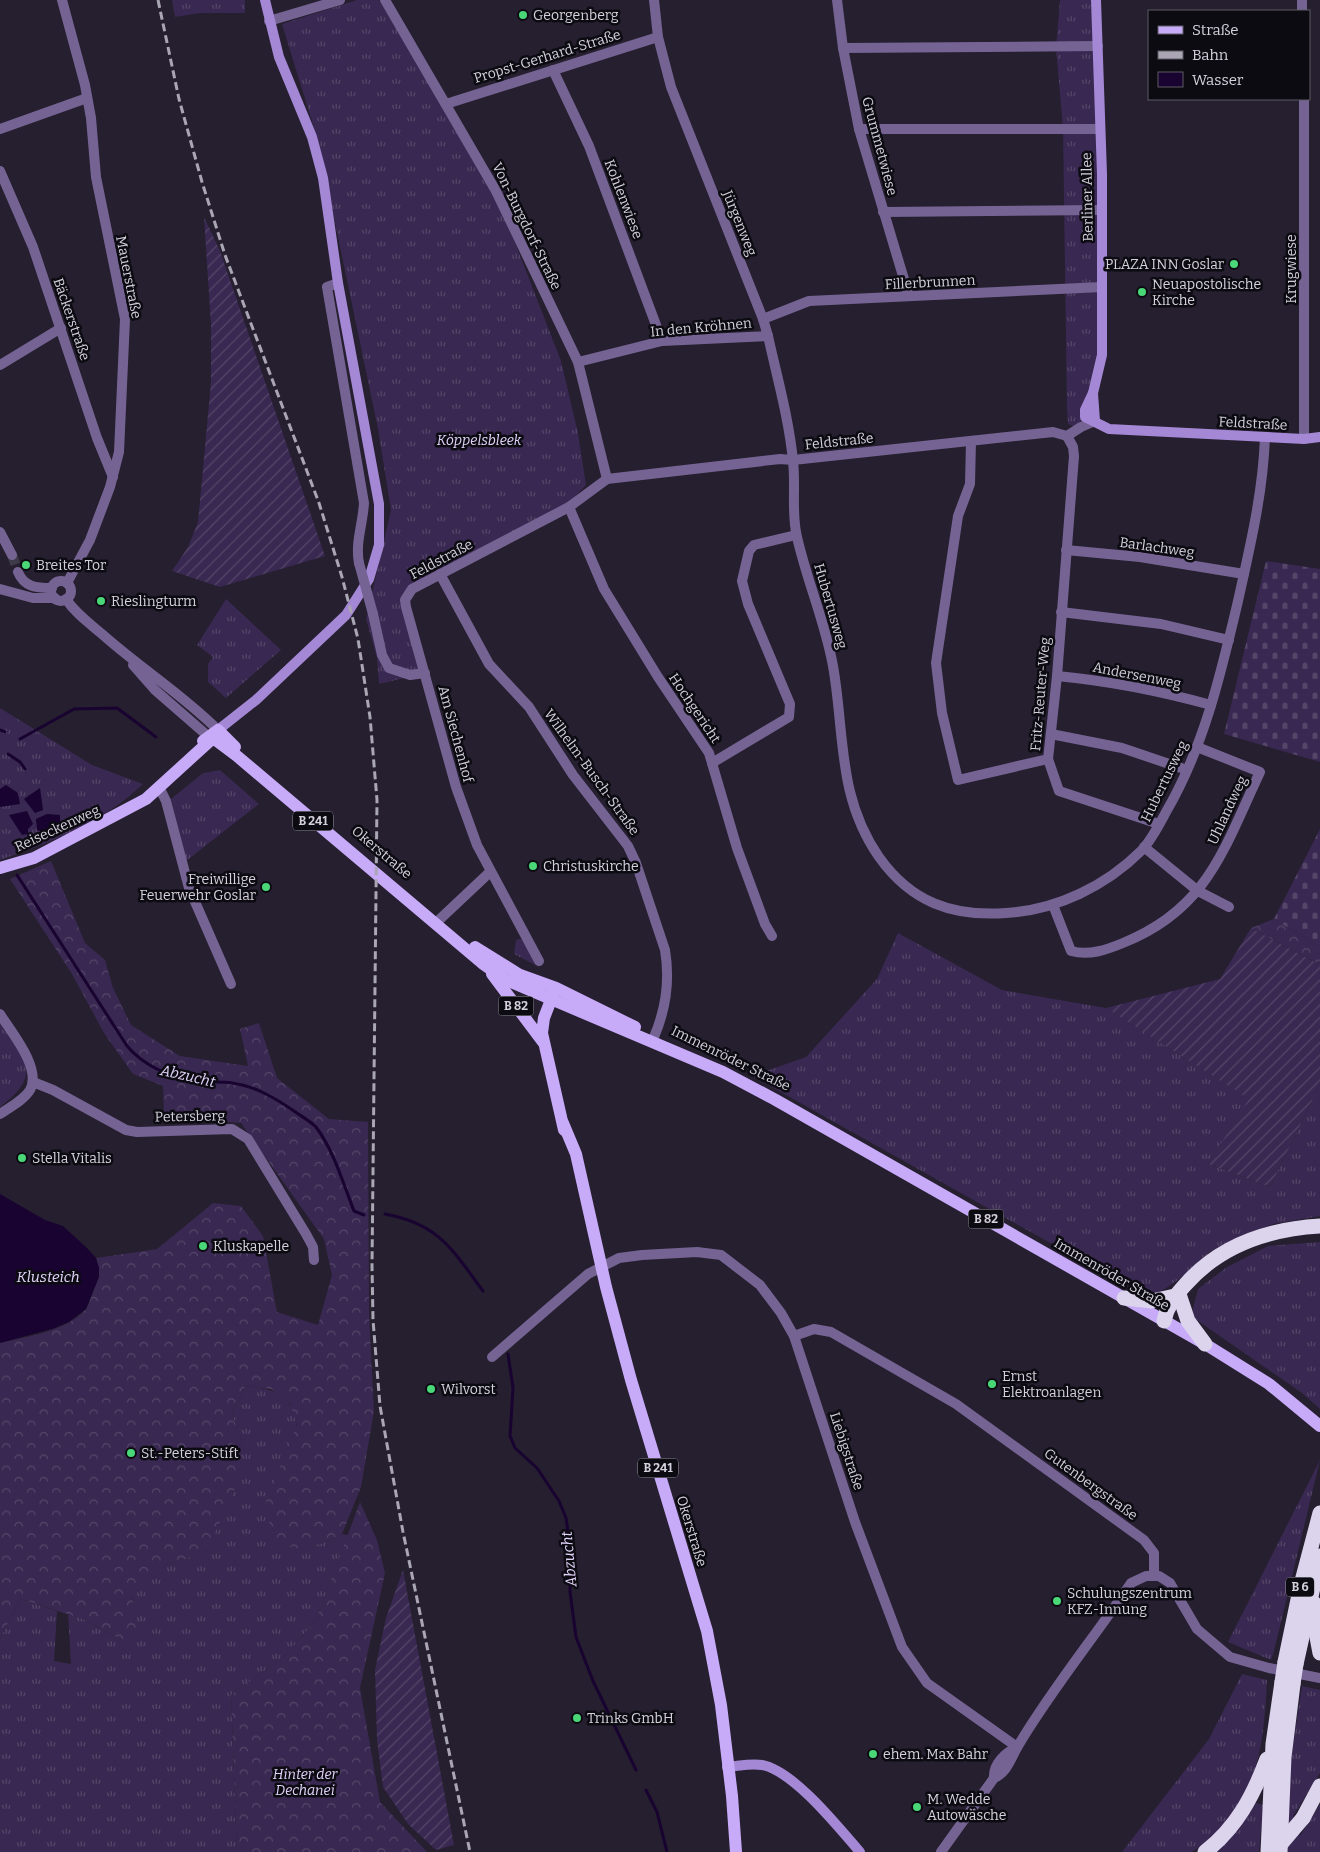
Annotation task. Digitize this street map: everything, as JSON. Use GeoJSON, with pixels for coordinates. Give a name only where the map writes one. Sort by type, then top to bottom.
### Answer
{"type":"FeatureCollection","features":[{"type":"Feature","properties":{"kind":"highway"},"geometry":{"type":"LineString","coordinates":[[1164,1321],[1180,1293],[1204,1266],[1232,1248],[1248,1240],[1281,1230],[1320,1226]]}},
{"type":"Feature","properties":{"kind":"highway"},"geometry":{"type":"LineString","coordinates":[[1124,1298],[1152,1301],[1180,1293]]}},
{"type":"Feature","properties":{"kind":"highway"},"geometry":{"type":"LineString","coordinates":[[1180,1293],[1188,1321],[1205,1344]]}},
{"type":"Feature","properties":{"kind":"highway","name":"B 6"},"geometry":{"type":"LineString","coordinates":[[1280,1852],[1290,1663],[1301,1585],[1320,1513]]}},
{"type":"Feature","properties":{"kind":"highway","name":"B 6"},"geometry":{"type":"LineString","coordinates":[[1290,1663],[1320,1556]]}},
{"type":"Feature","properties":{"kind":"highway"},"geometry":{"type":"LineString","coordinates":[[1315,1574],[1314,1621],[1320,1654]]}},
{"type":"Feature","properties":{"kind":"highway","name":"B 6"},"geometry":{"type":"LineString","coordinates":[[1268,1852],[1273,1744],[1288,1683]]}},
{"type":"Feature","properties":{"kind":"highway"},"geometry":{"type":"LineString","coordinates":[[1205,1852],[1236,1822],[1247,1806],[1273,1744]]}},
{"type":"Feature","properties":{"kind":"highway"},"geometry":{"type":"LineString","coordinates":[[1274,1852],[1303,1818],[1320,1786]]}},
{"type":"Feature","properties":{"kind":"main road","name":"Reiseckenweg"},"geometry":{"type":"LineString","coordinates":[[0,868],[34,858],[126,810],[131,804],[159,787],[182,765],[190,752],[216,735]]}},
{"type":"Feature","properties":{"kind":"main road","name":"Okerstraße"},"geometry":{"type":"LineString","coordinates":[[216,735],[240,752],[488,968]]}},
{"type":"Feature","properties":{"kind":"main road","name":"Okerstraße"},"geometry":{"type":"LineString","coordinates":[[413,901],[487,956],[520,975],[559,989]]}},
{"type":"Feature","properties":{"kind":"main road","name":"B 82"},"geometry":{"type":"LineString","coordinates":[[488,968],[506,980],[554,1002],[559,989]]}},
{"type":"Feature","properties":{"kind":"main road","name":"B 82"},"geometry":{"type":"LineString","coordinates":[[488,968],[545,1045]]}},
{"type":"Feature","properties":{"kind":"main road","name":"Immenröder Straße"},"geometry":{"type":"LineString","coordinates":[[559,989],[654,1037],[753,1083],[1205,1344],[1269,1384],[1320,1426]]}},
{"type":"Feature","properties":{"kind":"main road","name":"Immenröder Straße"},"geometry":{"type":"LineString","coordinates":[[554,1002],[723,1072],[883,1159]]}},
{"type":"Feature","properties":{"kind":"main road","name":"Okerstraße"},"geometry":{"type":"LineString","coordinates":[[554,1002],[547,1019],[545,1045],[575,1177],[583,1186],[629,1372],[707,1631],[718,1685],[728,1769]]}},
{"type":"Feature","properties":{"kind":"main road","name":"B 241"},"geometry":{"type":"LineString","coordinates":[[728,1769],[736,1852]]}},
{"type":"Feature","properties":{"kind":"street","name":"Mauerstraße"},"geometry":{"type":"LineString","coordinates":[[62,0],[87,98],[96,177],[126,319],[120,437],[113,477],[90,540],[67,582]]}},
{"type":"Feature","properties":{"kind":"street"},"geometry":{"type":"LineString","coordinates":[[216,735],[259,702],[271,686],[346,615],[369,580],[379,545],[379,504],[338,283],[318,157],[279,57],[265,0]]}},
{"type":"Feature","properties":{"kind":"street"},"geometry":{"type":"LineString","coordinates":[[269,21],[340,0]]}},
{"type":"Feature","properties":{"kind":"street","name":"Von-Burgdorf-Straße"},"geometry":{"type":"LineString","coordinates":[[385,0],[496,191],[578,362],[607,479]]}},
{"type":"Feature","properties":{"kind":"street","name":"Jürgenweg"},"geometry":{"type":"LineString","coordinates":[[654,0],[658,37],[671,87],[763,319],[793,460]]}},
{"type":"Feature","properties":{"kind":"street","name":"Grummetwiese"},"geometry":{"type":"LineString","coordinates":[[837,0],[843,48],[859,129],[909,296]]}},
{"type":"Feature","properties":{"kind":"street","name":"Berliner Allee"},"geometry":{"type":"LineString","coordinates":[[1095,421],[1095,403],[1092,393],[1102,356],[1102,210],[1096,0]]}},
{"type":"Feature","properties":{"kind":"street","name":"Propst-Gerhard-Straße"},"geometry":{"type":"LineString","coordinates":[[446,104],[658,37]]}},
{"type":"Feature","properties":{"kind":"street"},"geometry":{"type":"LineString","coordinates":[[843,48],[1098,46]]}},
{"type":"Feature","properties":{"kind":"street","name":"Kohlenwiese"},"geometry":{"type":"LineString","coordinates":[[552,70],[589,146],[662,341]]}},
{"type":"Feature","properties":{"kind":"street"},"geometry":{"type":"LineString","coordinates":[[0,129],[87,98]]}},
{"type":"Feature","properties":{"kind":"street","name":"Krugwiese"},"geometry":{"type":"LineString","coordinates":[[1304,100],[1304,439]]}},
{"type":"Feature","properties":{"kind":"street"},"geometry":{"type":"LineString","coordinates":[[859,129],[1099,129]]}},
{"type":"Feature","properties":{"kind":"street","name":"Bäckerstraße"},"geometry":{"type":"LineString","coordinates":[[0,172],[33,247],[97,438],[113,477]]}},
{"type":"Feature","properties":{"kind":"street"},"geometry":{"type":"LineString","coordinates":[[883,212],[1102,210]]}},
{"type":"Feature","properties":{"kind":"street"},"geometry":{"type":"LineString","coordinates":[[338,283],[327,287],[364,503],[363,522],[356,550],[382,655],[389,668],[410,675],[425,673]]}},
{"type":"Feature","properties":{"kind":"street","name":"Fillerbrunnen"},"geometry":{"type":"LineString","coordinates":[[763,319],[809,301],[1102,287]]}},
{"type":"Feature","properties":{"kind":"street"},"geometry":{"type":"LineString","coordinates":[[0,365],[60,328]]}},
{"type":"Feature","properties":{"kind":"street","name":"In den Kröhnen"},"geometry":{"type":"LineString","coordinates":[[578,362],[662,341],[768,336]]}},
{"type":"Feature","properties":{"kind":"street"},"geometry":{"type":"LineString","coordinates":[[1067,436],[1095,421]]}},
{"type":"Feature","properties":{"kind":"street","name":"Feldstraße"},"geometry":{"type":"LineString","coordinates":[[1095,421],[1109,429],[1266,438],[1304,439],[1320,437]]}},
{"type":"Feature","properties":{"kind":"street","name":"Feldstraße"},"geometry":{"type":"LineString","coordinates":[[406,600],[412,589],[569,507],[607,479],[780,459],[793,460],[1053,432],[1067,436]]}},
{"type":"Feature","properties":{"kind":"street","name":"Fritz-Reuter-Weg"},"geometry":{"type":"LineString","coordinates":[[971,441],[970,484],[958,516],[936,663],[942,713],[958,780],[1048,760],[1057,676],[1074,456],[1073,447],[1067,436]]}},
{"type":"Feature","properties":{"kind":"street","name":"Hubertusweg"},"geometry":{"type":"LineString","coordinates":[[793,460],[796,535],[827,636],[834,670],[845,778],[865,834],[879,856],[913,893],[950,909],[983,915],[1020,912],[1053,906],[1094,887],[1122,867],[1144,847],[1159,824],[1187,770],[1211,705],[1229,640],[1244,574],[1258,506],[1266,438]]}},
{"type":"Feature","properties":{"kind":"street","name":"Feldstraße"},"geometry":{"type":"LineString","coordinates":[[1304,439],[1320,443]]}},
{"type":"Feature","properties":{"kind":"street","name":"Hochgericht"},"geometry":{"type":"LineString","coordinates":[[569,507],[604,589],[658,677],[710,753],[737,848],[765,924],[772,936]]}},
{"type":"Feature","properties":{"kind":"street"},"geometry":{"type":"LineString","coordinates":[[712,763],[789,717],[790,704],[748,604],[742,581],[749,551],[754,545],[796,535]]}},
{"type":"Feature","properties":{"kind":"street"},"geometry":{"type":"LineString","coordinates":[[2,537],[12,556]]}},
{"type":"Feature","properties":{"kind":"street","name":"Barlachweg"},"geometry":{"type":"LineString","coordinates":[[1066,550],[1140,557],[1244,574]]}},
{"type":"Feature","properties":{"kind":"street"},"geometry":{"type":"LineString","coordinates":[[18,572],[24,583],[36,588],[66,599],[71,592],[67,582],[58,581],[53,593]]}},
{"type":"Feature","properties":{"kind":"street","name":"Wilhelm-Busch-Straße"},"geometry":{"type":"LineString","coordinates":[[440,574],[488,664],[529,707],[573,775],[619,832],[636,863],[665,950],[667,962],[663,1015],[654,1037]]}},
{"type":"Feature","properties":{"kind":"street"},"geometry":{"type":"LineString","coordinates":[[0,589],[33,598],[53,593]]}},
{"type":"Feature","properties":{"kind":"street","name":"Okerstraße"},"geometry":{"type":"LineString","coordinates":[[66,599],[72,608],[123,653],[155,690],[216,735]]}},
{"type":"Feature","properties":{"kind":"street","name":"Am Siechenhof"},"geometry":{"type":"LineString","coordinates":[[406,600],[456,787],[476,845],[539,961]]}},
{"type":"Feature","properties":{"kind":"street"},"geometry":{"type":"LineString","coordinates":[[1061,612],[1162,624],[1229,640]]}},
{"type":"Feature","properties":{"kind":"street","name":"Andersenweg"},"geometry":{"type":"LineString","coordinates":[[1057,676],[1101,680],[1159,691],[1211,705]]}},
{"type":"Feature","properties":{"kind":"street"},"geometry":{"type":"LineString","coordinates":[[1051,734],[1122,748],[1187,770]]}},
{"type":"Feature","properties":{"kind":"street","name":"Uhlandweg"},"geometry":{"type":"LineString","coordinates":[[1053,906],[1071,951],[1081,954],[1103,951],[1144,934],[1173,917],[1198,891],[1217,863],[1260,772],[1197,747]]}},
{"type":"Feature","properties":{"kind":"street"},"geometry":{"type":"LineString","coordinates":[[1048,760],[1059,791],[1159,824]]}},
{"type":"Feature","properties":{"kind":"street"},"geometry":{"type":"LineString","coordinates":[[159,787],[166,801],[194,902],[231,984]]}},
{"type":"Feature","properties":{"kind":"street"},"geometry":{"type":"LineString","coordinates":[[1144,847],[1198,891],[1229,906]]}},
{"type":"Feature","properties":{"kind":"street"},"geometry":{"type":"LineString","coordinates":[[439,920],[490,872]]}},
{"type":"Feature","properties":{"kind":"street"},"geometry":{"type":"LineString","coordinates":[[0,1014],[28,1058],[33,1082],[29,1091],[22,1098],[0,1114]]}},
{"type":"Feature","properties":{"kind":"street","name":"Petersberg"},"geometry":{"type":"LineString","coordinates":[[33,1082],[53,1090],[126,1130],[137,1132],[232,1129],[238,1131],[248,1139],[306,1234],[313,1248],[314,1260]]}},
{"type":"Feature","properties":{"kind":"street","name":"Liebigstraße"},"geometry":{"type":"LineString","coordinates":[[492,1357],[580,1280],[601,1265],[619,1258],[642,1255],[697,1252],[721,1255],[760,1285],[781,1313],[794,1336],[855,1522],[902,1647],[927,1683],[1017,1747]]}},
{"type":"Feature","properties":{"kind":"street","name":"Gutenbergstraße"},"geometry":{"type":"LineString","coordinates":[[794,1336],[814,1329],[831,1332],[956,1404],[1144,1540],[1154,1553],[1154,1576]]}},
{"type":"Feature","properties":{"kind":"street"},"geometry":{"type":"LineString","coordinates":[[941,1852],[994,1778],[1000,1776],[1014,1757],[1017,1747],[1131,1583],[1138,1578],[1159,1576],[1170,1582],[1197,1629],[1230,1657],[1269,1668],[1320,1678]]}},
{"type":"Feature","properties":{"kind":"street"},"geometry":{"type":"LineString","coordinates":[[728,1769],[774,1770],[790,1779],[820,1807],[860,1852]]}},
{"type":"Feature","properties":{"kind":"green space"},"geometry":{"type":"Polygon","coordinates":[[[172,0],[245,0],[245,13],[200,13],[175,17],[172,0]]]}},
{"type":"Feature","properties":{"kind":"green space","name":"Köppelsbleek"},"geometry":{"type":"Polygon","coordinates":[[[357,0],[379,0],[495,191],[561,361],[578,433],[586,485],[560,512],[412,589],[406,600],[425,673],[379,684],[377,658],[366,619],[391,510],[378,429],[318,141],[282,24],[357,0]]]}},
{"type":"Feature","properties":{"kind":"green space"},"geometry":{"type":"Polygon","coordinates":[[[1060,0],[1099,0],[1102,355],[1085,417],[1075,427],[1068,424],[1067,408],[1063,129],[1056,47],[1060,0]]]}},
{"type":"Feature","properties":{"kind":"green space"},"geometry":{"type":"Polygon","coordinates":[[[204,217],[220,251],[325,556],[220,587],[172,571],[188,547],[198,522],[211,382],[211,325],[204,217]]]}},
{"type":"Feature","properties":{"kind":"green space"},"geometry":{"type":"Polygon","coordinates":[[[1266,561],[1320,569],[1320,762],[1224,734],[1266,561]]]}},
{"type":"Feature","properties":{"kind":"green space"},"geometry":{"type":"Polygon","coordinates":[[[226,599],[281,650],[226,698],[208,682],[208,664],[213,657],[197,645],[226,599]]]}},
{"type":"Feature","properties":{"kind":"green space"},"geometry":{"type":"Polygon","coordinates":[[[0,708],[92,765],[143,784],[111,810],[76,830],[0,860],[0,708]]]}},
{"type":"Feature","properties":{"kind":"green space"},"geometry":{"type":"Polygon","coordinates":[[[220,770],[259,804],[186,861],[171,799],[203,773],[220,770]]]}},
{"type":"Feature","properties":{"kind":"green space"},"geometry":{"type":"Polygon","coordinates":[[[1320,829],[1320,947],[1274,919],[1320,829]]]}},
{"type":"Feature","properties":{"kind":"green space"},"geometry":{"type":"Polygon","coordinates":[[[51,861],[85,943],[105,960],[113,988],[131,1025],[180,1056],[248,1066],[240,1029],[259,1023],[277,1078],[329,1119],[368,1122],[369,1313],[374,1411],[361,1487],[342,1534],[307,1550],[276,1544],[264,1507],[297,1425],[290,1403],[271,1389],[245,1386],[232,1414],[243,1446],[237,1484],[207,1551],[171,1564],[147,1578],[132,1598],[140,1635],[125,1642],[86,1620],[20,1599],[0,1639],[0,1343],[46,1332],[78,1317],[86,1309],[96,1283],[99,1271],[96,1258],[157,1249],[213,1203],[241,1206],[263,1236],[277,1312],[318,1325],[332,1275],[324,1239],[241,1123],[164,1118],[163,1086],[133,1074],[104,1033],[72,974],[10,879],[51,861]]]}},
{"type":"Feature","properties":{"kind":"green space"},"geometry":{"type":"Polygon","coordinates":[[[1274,919],[1320,947],[1320,965],[1251,928],[1274,919]]]}},
{"type":"Feature","properties":{"kind":"green space"},"geometry":{"type":"Polygon","coordinates":[[[1251,928],[1320,965],[1320,1084],[1270,1187],[1208,1164],[1249,1099],[1106,1008],[1220,979],[1251,928]]]}},
{"type":"Feature","properties":{"kind":"green space"},"geometry":{"type":"Polygon","coordinates":[[[898,933],[1002,990],[1106,1008],[1250,1099],[1208,1164],[1270,1187],[1320,1084],[1320,1216],[1273,1224],[1211,1251],[1178,1280],[1157,1294],[1136,1291],[752,1076],[806,1057],[877,979],[898,933]]]}},
{"type":"Feature","properties":{"kind":"green space"},"geometry":{"type":"Polygon","coordinates":[[[516,940],[523,940],[539,967],[514,954],[516,940]]]}},
{"type":"Feature","properties":{"kind":"green space"},"geometry":{"type":"Polygon","coordinates":[[[0,1021],[23,1057],[26,1066],[26,1076],[14,1095],[0,1107],[0,1021]]]}},
{"type":"Feature","properties":{"kind":"green space"},"geometry":{"type":"Polygon","coordinates":[[[1320,1242],[1320,1409],[1302,1393],[1191,1316],[1198,1289],[1227,1267],[1268,1246],[1320,1242]]]}},
{"type":"Feature","properties":{"kind":"green space"},"geometry":{"type":"Polygon","coordinates":[[[245,1386],[276,1392],[290,1404],[298,1431],[307,1550],[342,1534],[348,1535],[316,1620],[285,1656],[231,1695],[237,1852],[0,1852],[0,1639],[20,1599],[57,1611],[54,1661],[71,1664],[68,1614],[86,1620],[125,1642],[132,1600],[136,1590],[144,1581],[163,1568],[207,1551],[243,1446],[232,1414],[245,1386]]]}},
{"type":"Feature","properties":{"kind":"green space"},"geometry":{"type":"Polygon","coordinates":[[[1320,1460],[1274,1651],[1271,1660],[1228,1642],[1320,1460]]]}},
{"type":"Feature","properties":{"kind":"green space","name":"Hinter der Dechanei"},"geometry":{"type":"Polygon","coordinates":[[[360,1502],[377,1540],[385,1573],[360,1688],[380,1802],[427,1852],[237,1852],[231,1695],[285,1656],[316,1620],[360,1502]]]}},
{"type":"Feature","properties":{"kind":"green space"},"geometry":{"type":"Polygon","coordinates":[[[403,1570],[454,1845],[436,1850],[408,1824],[383,1787],[377,1740],[375,1670],[386,1618],[403,1570]]]}},
{"type":"Feature","properties":{"kind":"green space"},"geometry":{"type":"Polygon","coordinates":[[[1242,1674],[1267,1680],[1261,1746],[1249,1787],[1239,1806],[1226,1823],[1196,1850],[1191,1852],[1122,1852],[1209,1739],[1242,1674]]]}},
{"type":"Feature","properties":{"kind":"green space"},"geometry":{"type":"Polygon","coordinates":[[[1302,1686],[1320,1690],[1320,1773],[1293,1816],[1300,1836],[1320,1804],[1320,1852],[1286,1852],[1291,1758],[1302,1686]]]}},
{"type":"Feature","properties":{"kind":"green space"},"geometry":{"type":"Polygon","coordinates":[[[1256,1803],[1263,1805],[1259,1852],[1217,1852],[1245,1820],[1256,1803]]]}},
{"type":"Feature","properties":{"kind":"water"},"geometry":{"type":"Polygon","coordinates":[[[6,785],[18,793],[20,804],[0,807],[0,789],[6,785]]]}},
{"type":"Feature","properties":{"kind":"water"},"geometry":{"type":"Polygon","coordinates":[[[40,788],[43,810],[35,813],[24,799],[40,788]]]}},
{"type":"Feature","properties":{"kind":"water"},"geometry":{"type":"Polygon","coordinates":[[[27,811],[33,824],[28,829],[28,834],[22,835],[9,815],[27,811]]]}},
{"type":"Feature","properties":{"kind":"water"},"geometry":{"type":"Polygon","coordinates":[[[47,814],[60,815],[60,829],[44,833],[37,830],[36,819],[47,814]]]}},
{"type":"Feature","properties":{"kind":"water","name":"Klusteich"},"geometry":{"type":"Polygon","coordinates":[[[0,1194],[45,1220],[63,1226],[96,1258],[99,1277],[86,1309],[69,1322],[52,1329],[0,1343],[0,1194]]]}},
{"type":"Feature","properties":{"kind":"waterway"},"geometry":{"type":"LineString","coordinates":[[20,739],[74,709],[117,708],[156,737]]}},
{"type":"Feature","properties":{"kind":"waterway"},"geometry":{"type":"LineString","coordinates":[[0,730],[5,732]]}},
{"type":"Feature","properties":{"kind":"waterway"},"geometry":{"type":"LineString","coordinates":[[8,754],[20,762],[25,769]]}},
{"type":"Feature","properties":{"kind":"waterway","name":"Abzucht"},"geometry":{"type":"LineString","coordinates":[[17,875],[127,1046],[134,1053],[150,1065],[177,1077],[201,1082],[232,1083],[257,1090],[280,1102],[308,1121],[316,1127],[328,1146],[354,1211],[364,1215]]}},
{"type":"Feature","properties":{"kind":"waterway","name":"Abzucht"},"geometry":{"type":"LineString","coordinates":[[385,1214],[419,1224],[443,1240],[483,1291]]}},
{"type":"Feature","properties":{"kind":"waterway","name":"Abzucht"},"geometry":{"type":"LineString","coordinates":[[508,1354],[513,1388],[510,1436],[515,1448],[537,1468],[559,1501],[566,1518],[570,1546],[570,1592],[576,1637],[593,1681],[636,1770]]}},
{"type":"Feature","properties":{"kind":"waterway","name":"Abzucht"},"geometry":{"type":"LineString","coordinates":[[646,1790],[657,1812],[667,1852]]}},
{"type":"Feature","properties":{"kind":"tunnel"},"geometry":{"type":"LineString","coordinates":[[12,555],[18,572]]}},
{"type":"Feature","properties":{"kind":"railway"},"geometry":{"type":"LineString","coordinates":[[158,0],[179,99],[202,182],[225,255],[319,503],[342,577],[358,639],[370,717],[377,800],[372,1265],[373,1320],[380,1406],[403,1532],[470,1852]]}},
{"type":"Feature","properties":{"kind":"place","name":"Georgenberg"},"geometry":{"type":"Point","coordinates":[523,15]}},
{"type":"Feature","properties":{"kind":"place","name":"PLAZA INN Goslar"},"geometry":{"type":"Point","coordinates":[1234,264]}},
{"type":"Feature","properties":{"kind":"place","name":"Neuapostolische Kirche"},"geometry":{"type":"Point","coordinates":[1142,292]}},
{"type":"Feature","properties":{"kind":"place","name":"Breites Tor"},"geometry":{"type":"Point","coordinates":[26,565]}},
{"type":"Feature","properties":{"kind":"place","name":"Rieslingturm"},"geometry":{"type":"Point","coordinates":[101,601]}},
{"type":"Feature","properties":{"kind":"place","name":"Christuskirche"},"geometry":{"type":"Point","coordinates":[533,866]}},
{"type":"Feature","properties":{"kind":"place","name":"Freiwillige Feuerwehr Goslar"},"geometry":{"type":"Point","coordinates":[266,887]}},
{"type":"Feature","properties":{"kind":"place","name":"Stella Vitalis"},"geometry":{"type":"Point","coordinates":[22,1158]}},
{"type":"Feature","properties":{"kind":"place","name":"Kluskapelle"},"geometry":{"type":"Point","coordinates":[203,1246]}},
{"type":"Feature","properties":{"kind":"place","name":"Ernst Elektroanlagen"},"geometry":{"type":"Point","coordinates":[992,1384]}},
{"type":"Feature","properties":{"kind":"place","name":"Wilvorst"},"geometry":{"type":"Point","coordinates":[431,1389]}},
{"type":"Feature","properties":{"kind":"place","name":"St.-Peters-Stift"},"geometry":{"type":"Point","coordinates":[131,1453]}},
{"type":"Feature","properties":{"kind":"place","name":"Schulungszentrum KFZ-Innung"},"geometry":{"type":"Point","coordinates":[1057,1601]}},
{"type":"Feature","properties":{"kind":"place","name":"Trinks GmbH"},"geometry":{"type":"Point","coordinates":[577,1718]}},
{"type":"Feature","properties":{"kind":"place","name":"ehem. Max Bahr"},"geometry":{"type":"Point","coordinates":[873,1754]}},
{"type":"Feature","properties":{"kind":"place","name":"M. Wedde Autowäsche"},"geometry":{"type":"Point","coordinates":[917,1807]}}]}
